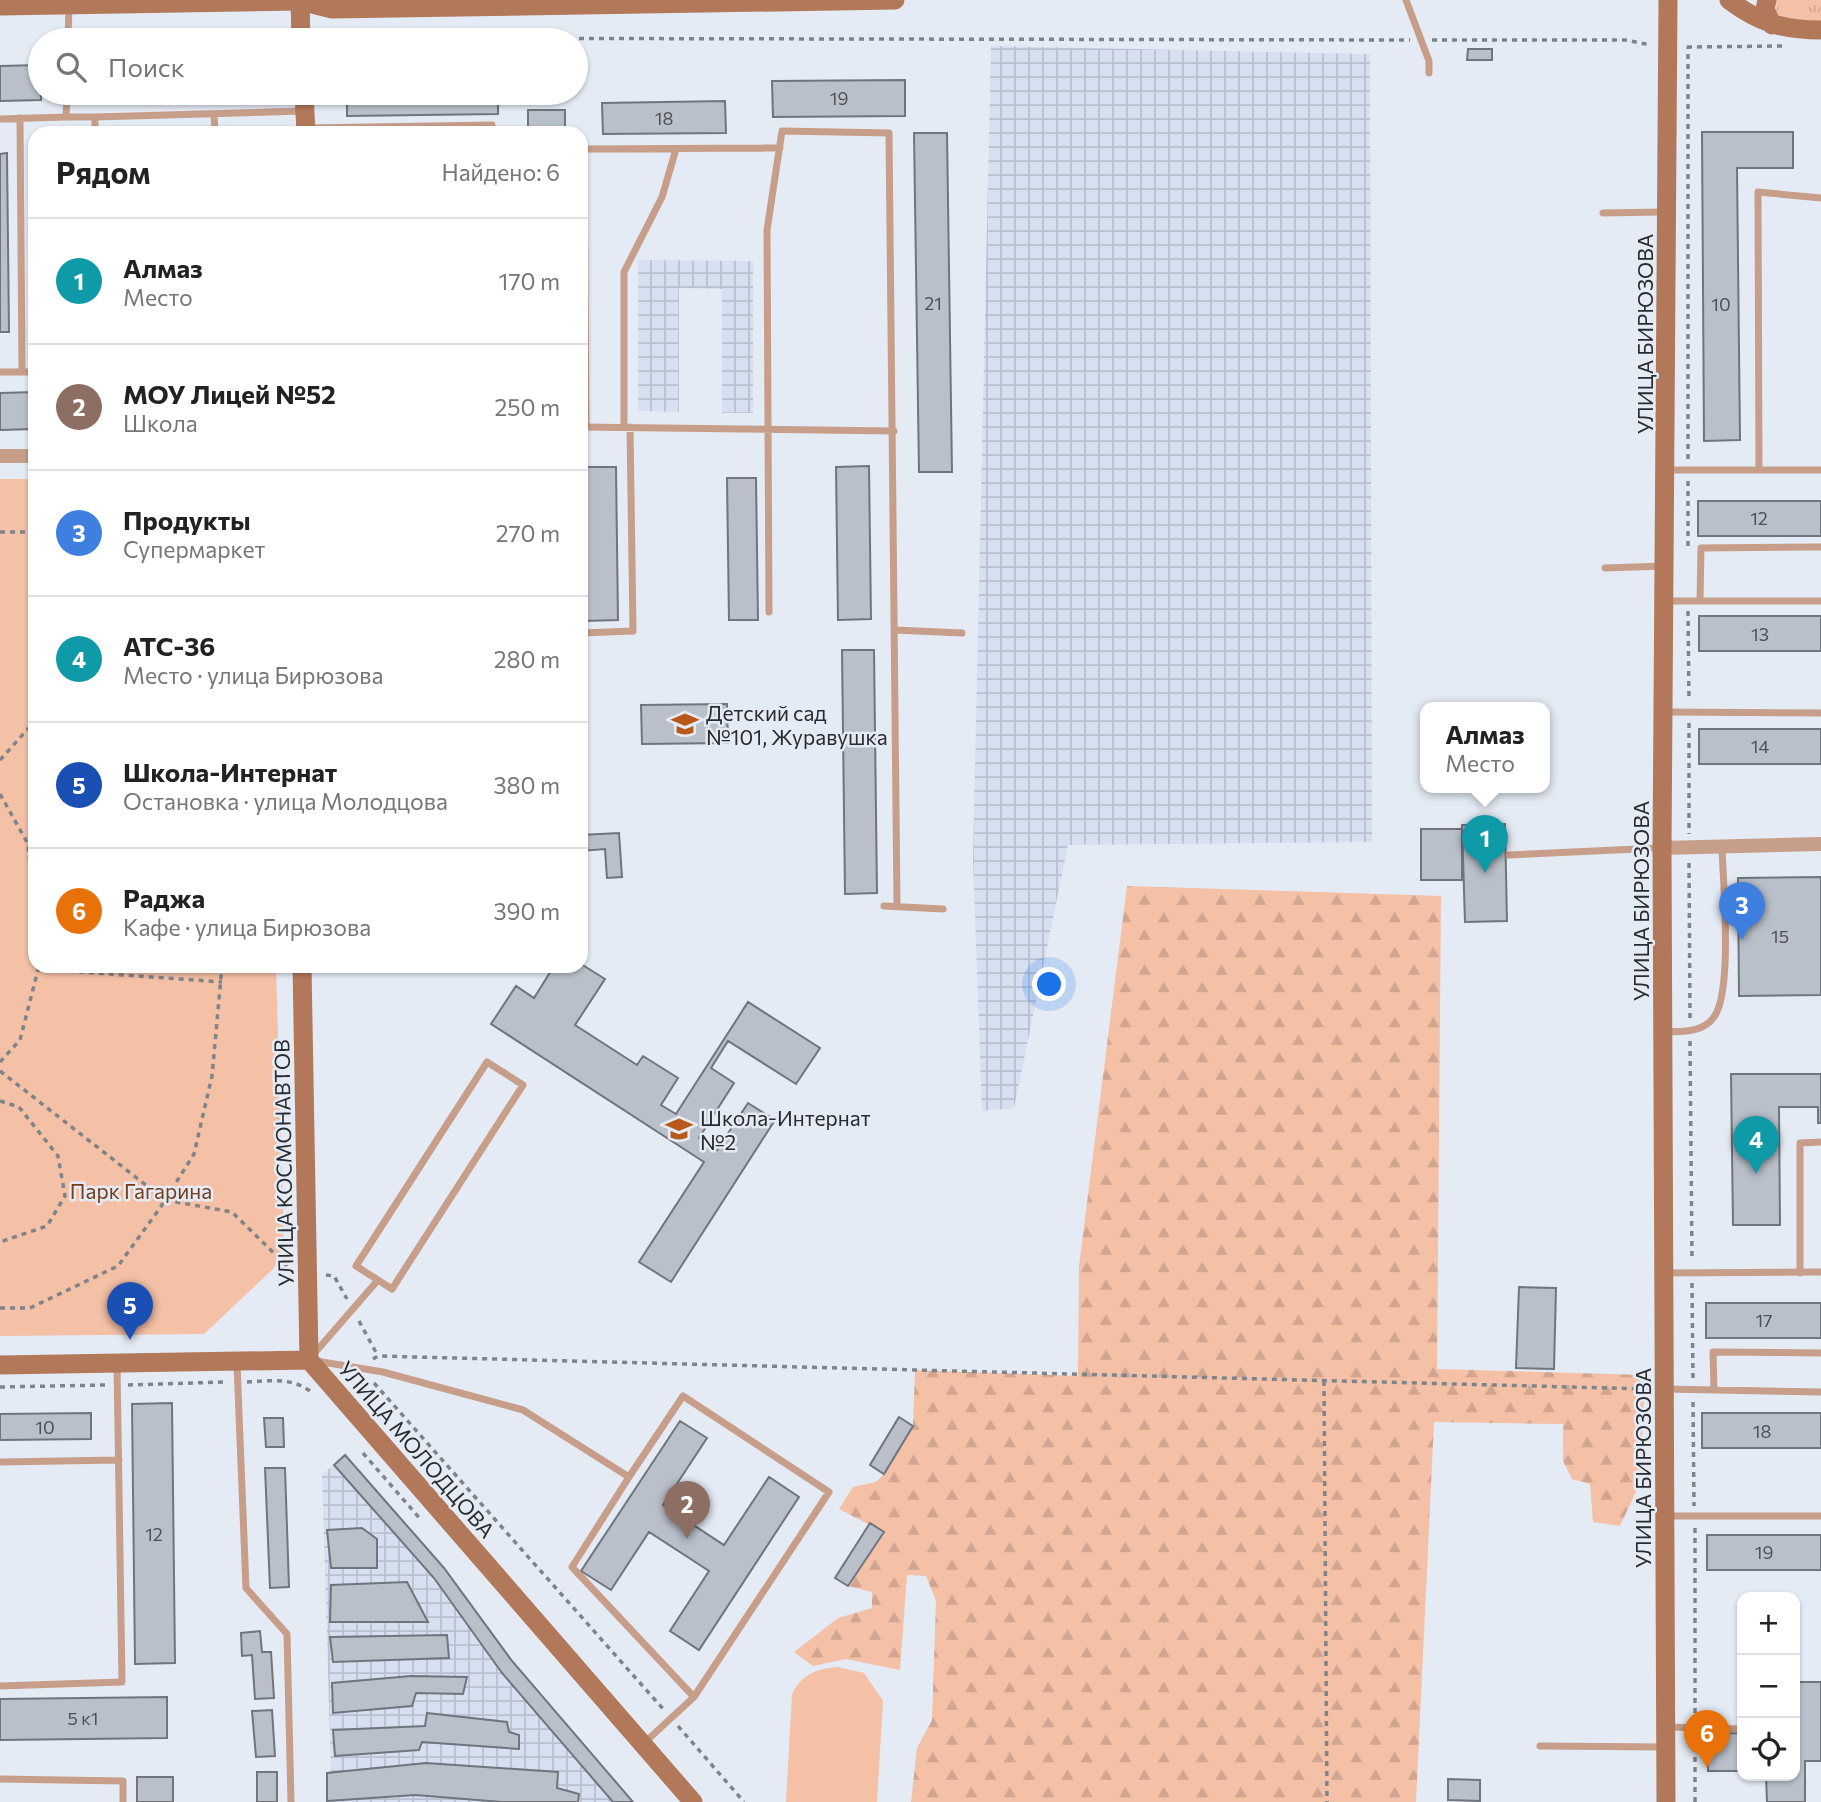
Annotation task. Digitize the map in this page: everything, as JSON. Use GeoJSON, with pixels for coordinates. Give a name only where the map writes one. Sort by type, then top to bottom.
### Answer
{"type":"FeatureCollection","features":[{"type":"Feature","properties":{"kind":"street"},"geometry":{"type":"LineString","coordinates":[[300,0],[301,28]]}},
{"type":"Feature","properties":{"kind":"street"},"geometry":{"type":"LineString","coordinates":[[0,6],[300,0],[332,9],[895,0]]}},
{"type":"Feature","properties":{"kind":"street","name":"УЛИЦА БИРЮЗОВА"},"geometry":{"type":"LineString","coordinates":[[1666,1802],[1662,848],[1668,0]]}},
{"type":"Feature","properties":{"kind":"street"},"geometry":{"type":"LineString","coordinates":[[1728,0],[1772,25],[1821,30]]}},
{"type":"Feature","properties":{"kind":"street"},"geometry":{"type":"LineString","coordinates":[[1767,0],[1765,9],[1772,25]]}},
{"type":"Feature","properties":{"kind":"street"},"geometry":{"type":"LineString","coordinates":[[0,456],[28,456]]}},
{"type":"Feature","properties":{"kind":"street"},"geometry":{"type":"LineString","coordinates":[[1662,848],[1821,844]]}},
{"type":"Feature","properties":{"kind":"street","name":"УЛИЦА КОСМОНАВТОВ"},"geometry":{"type":"LineString","coordinates":[[302,973],[309,1360]]}},
{"type":"Feature","properties":{"kind":"street","name":"УЛИЦА МОЛОДЦОВА"},"geometry":{"type":"LineString","coordinates":[[0,1365],[237,1359],[309,1360],[436,1504],[641,1746],[693,1802]]}},
{"type":"Feature","properties":{"kind":"lane"},"geometry":{"type":"LineString","coordinates":[[1406,0],[1429,61],[1429,73]]}},
{"type":"Feature","properties":{"kind":"lane"},"geometry":{"type":"LineString","coordinates":[[68,28],[69,5]]}},
{"type":"Feature","properties":{"kind":"lane"},"geometry":{"type":"LineString","coordinates":[[66,105],[66,117]]}},
{"type":"Feature","properties":{"kind":"lane"},"geometry":{"type":"LineString","coordinates":[[214,114],[215,126]]}},
{"type":"Feature","properties":{"kind":"lane"},"geometry":{"type":"LineString","coordinates":[[0,119],[214,114],[305,116],[368,126]]}},
{"type":"Feature","properties":{"kind":"lane"},"geometry":{"type":"LineString","coordinates":[[95,117],[95,126]]}},
{"type":"Feature","properties":{"kind":"lane"},"geometry":{"type":"LineString","coordinates":[[20,118],[22,372]]}},
{"type":"Feature","properties":{"kind":"lane"},"geometry":{"type":"LineString","coordinates":[[472,126],[492,125]]}},
{"type":"Feature","properties":{"kind":"lane"},"geometry":{"type":"LineString","coordinates":[[769,612],[767,230],[782,131],[890,133],[897,905]]}},
{"type":"Feature","properties":{"kind":"lane"},"geometry":{"type":"LineString","coordinates":[[588,149],[780,148]]}},
{"type":"Feature","properties":{"kind":"lane"},"geometry":{"type":"LineString","coordinates":[[588,633],[633,631],[624,272],[663,197],[676,149]]}},
{"type":"Feature","properties":{"kind":"lane"},"geometry":{"type":"LineString","coordinates":[[1759,470],[1758,192],[1821,198]]}},
{"type":"Feature","properties":{"kind":"lane"},"geometry":{"type":"LineString","coordinates":[[1603,213],[1667,212]]}},
{"type":"Feature","properties":{"kind":"lane"},"geometry":{"type":"LineString","coordinates":[[0,372],[28,372]]}},
{"type":"Feature","properties":{"kind":"lane"},"geometry":{"type":"LineString","coordinates":[[588,427],[894,430]]}},
{"type":"Feature","properties":{"kind":"lane"},"geometry":{"type":"LineString","coordinates":[[1665,470],[1821,470]]}},
{"type":"Feature","properties":{"kind":"lane"},"geometry":{"type":"LineString","coordinates":[[1700,601],[1701,548],[1821,547]]}},
{"type":"Feature","properties":{"kind":"lane"},"geometry":{"type":"LineString","coordinates":[[1605,568],[1665,566]]}},
{"type":"Feature","properties":{"kind":"lane"},"geometry":{"type":"LineString","coordinates":[[1664,601],[1821,601]]}},
{"type":"Feature","properties":{"kind":"lane"},"geometry":{"type":"LineString","coordinates":[[895,630],[962,633]]}},
{"type":"Feature","properties":{"kind":"lane"},"geometry":{"type":"LineString","coordinates":[[1663,712],[1821,713]]}},
{"type":"Feature","properties":{"kind":"lane"},"geometry":{"type":"LineString","coordinates":[[1663,1032],[1696,1030],[1713,1019],[1724,996],[1722,847]]}},
{"type":"Feature","properties":{"kind":"lane"},"geometry":{"type":"LineString","coordinates":[[1509,855],[1662,848]]}},
{"type":"Feature","properties":{"kind":"lane"},"geometry":{"type":"LineString","coordinates":[[884,906],[943,909]]}},
{"type":"Feature","properties":{"kind":"lane"},"geometry":{"type":"LineString","coordinates":[[487,1062],[523,1085],[392,1289],[378,1280],[356,1266],[487,1062]]}},
{"type":"Feature","properties":{"kind":"lane"},"geometry":{"type":"LineString","coordinates":[[1800,1273],[1800,1143],[1821,1142]]}},
{"type":"Feature","properties":{"kind":"lane"},"geometry":{"type":"LineString","coordinates":[[1664,1273],[1821,1272]]}},
{"type":"Feature","properties":{"kind":"lane"},"geometry":{"type":"LineString","coordinates":[[309,1360],[378,1280]]}},
{"type":"Feature","properties":{"kind":"lane"},"geometry":{"type":"LineString","coordinates":[[1714,1390],[1713,1352],[1821,1353]]}},
{"type":"Feature","properties":{"kind":"lane"},"geometry":{"type":"LineString","coordinates":[[237,1359],[246,1588],[287,1633],[291,1802]]}},
{"type":"Feature","properties":{"kind":"lane"},"geometry":{"type":"LineString","coordinates":[[309,1360],[360,1367],[523,1410],[629,1477]]}},
{"type":"Feature","properties":{"kind":"lane"},"geometry":{"type":"LineString","coordinates":[[0,1686],[122,1682],[117,1363]]}},
{"type":"Feature","properties":{"kind":"lane"},"geometry":{"type":"LineString","coordinates":[[1664,1389],[1821,1392]]}},
{"type":"Feature","properties":{"kind":"lane"},"geometry":{"type":"LineString","coordinates":[[641,1746],[694,1698],[829,1492],[683,1396],[572,1567],[694,1698]]}},
{"type":"Feature","properties":{"kind":"lane"},"geometry":{"type":"LineString","coordinates":[[0,1462],[119,1460]]}},
{"type":"Feature","properties":{"kind":"lane"},"geometry":{"type":"LineString","coordinates":[[1665,1516],[1821,1516]]}},
{"type":"Feature","properties":{"kind":"lane"},"geometry":{"type":"LineString","coordinates":[[1666,1727],[1737,1728]]}},
{"type":"Feature","properties":{"kind":"lane"},"geometry":{"type":"LineString","coordinates":[[1539,1746],[1666,1747]]}},
{"type":"Feature","properties":{"kind":"lane"},"geometry":{"type":"LineString","coordinates":[[0,1779],[123,1781],[124,1802]]}},
{"type":"Feature","properties":{"kind":"path"},"geometry":{"type":"LineString","coordinates":[[588,40],[1625,40],[1668,47],[1794,46]]}},
{"type":"Feature","properties":{"kind":"path"},"geometry":{"type":"LineString","coordinates":[[1688,47],[1688,548]]}},
{"type":"Feature","properties":{"kind":"path"},"geometry":{"type":"LineString","coordinates":[[0,532],[28,532]]}},
{"type":"Feature","properties":{"kind":"path"},"geometry":{"type":"LineString","coordinates":[[1688,601],[1695,1802]]}},
{"type":"Feature","properties":{"kind":"path"},"geometry":{"type":"LineString","coordinates":[[0,760],[28,729]]}},
{"type":"Feature","properties":{"kind":"path"},"geometry":{"type":"LineString","coordinates":[[0,794],[28,844]]}},
{"type":"Feature","properties":{"kind":"path"},"geometry":{"type":"LineString","coordinates":[[0,1062],[20,1040],[38,973]]}},
{"type":"Feature","properties":{"kind":"path"},"geometry":{"type":"LineString","coordinates":[[104,973],[222,982]]}},
{"type":"Feature","properties":{"kind":"path"},"geometry":{"type":"LineString","coordinates":[[0,1308],[30,1308],[118,1266],[165,1200],[194,1154],[212,1076],[222,973]]}},
{"type":"Feature","properties":{"kind":"path"},"geometry":{"type":"LineString","coordinates":[[0,1071],[165,1200],[232,1212],[289,1270],[334,1276],[378,1356]]}},
{"type":"Feature","properties":{"kind":"path"},"geometry":{"type":"LineString","coordinates":[[0,1101],[19,1107],[58,1156],[65,1196],[47,1226],[0,1242]]}},
{"type":"Feature","properties":{"kind":"path"},"geometry":{"type":"LineString","coordinates":[[744,1802],[360,1367],[378,1356],[1664,1389]]}},
{"type":"Feature","properties":{"kind":"path"},"geometry":{"type":"LineString","coordinates":[[0,1387],[287,1381],[300,1384],[313,1394]]}},
{"type":"Feature","properties":{"kind":"path"},"geometry":{"type":"LineString","coordinates":[[1324,1381],[1327,1802]]}},
{"type":"Feature","properties":{"kind":"path"},"geometry":{"type":"LineString","coordinates":[[357,1445],[427,1527]]}},
{"type":"Feature","properties":{"kind":"shaded area"},"geometry":{"type":"Polygon","coordinates":[[[991,46],[1370,54],[1372,842],[1068,845],[1014,1108],[982,1111],[973,858],[991,46]]]}},
{"type":"Feature","properties":{"kind":"shaded area"},"geometry":{"type":"Polygon","coordinates":[[[638,260],[753,261],[753,413],[722,413],[722,289],[679,288],[679,412],[638,411],[638,260]]]}},
{"type":"Feature","properties":{"kind":"shaded area"},"geometry":{"type":"Polygon","coordinates":[[[345,1455],[444,1568],[512,1661],[633,1802],[332,1802],[322,1475],[345,1455]]]}},
{"type":"Feature","properties":{"kind":"green space"},"geometry":{"type":"Polygon","coordinates":[[[1776,0],[1821,0],[1821,21],[1777,21],[1776,0]]]}},
{"type":"Feature","properties":{"kind":"green space","name":"Парк Гагарина"},"geometry":{"type":"Polygon","coordinates":[[[0,479],[28,479],[28,973],[276,973],[284,1247],[274,1268],[204,1334],[0,1336],[0,479]]]}},
{"type":"Feature","properties":{"kind":"green space"},"geometry":{"type":"Polygon","coordinates":[[[1127,886],[1441,896],[1437,1369],[1645,1375],[1640,1483],[1620,1526],[1593,1522],[1590,1484],[1572,1479],[1563,1461],[1563,1424],[1434,1422],[1416,1802],[911,1802],[917,1748],[932,1720],[936,1601],[926,1576],[907,1575],[900,1670],[846,1659],[813,1666],[794,1652],[838,1618],[872,1608],[872,1592],[848,1586],[883,1532],[839,1509],[853,1487],[876,1482],[884,1474],[913,1426],[915,1370],[1078,1376],[1079,1266],[1127,886]]]}},
{"type":"Feature","properties":{"kind":"green space"},"geometry":{"type":"Polygon","coordinates":[[[838,1667],[864,1673],[883,1701],[877,1802],[786,1802],[792,1694],[810,1674],[838,1667]]]}},
{"type":"Feature","properties":{"kind":"building"},"geometry":{"type":"Polygon","coordinates":[[[1468,49],[1492,49],[1492,60],[1467,60],[1468,49]]]}},
{"type":"Feature","properties":{"kind":"building"},"geometry":{"type":"Polygon","coordinates":[[[28,65],[28,100],[0,101],[0,66],[28,65]]]}},
{"type":"Feature","properties":{"kind":"building"},"geometry":{"type":"Polygon","coordinates":[[[905,80],[905,116],[773,117],[772,81],[905,80]]]}},
{"type":"Feature","properties":{"kind":"building"},"geometry":{"type":"Polygon","coordinates":[[[725,101],[726,133],[603,134],[602,103],[725,101]]]}},
{"type":"Feature","properties":{"kind":"building"},"geometry":{"type":"Polygon","coordinates":[[[347,105],[498,105],[498,114],[347,116],[347,105]]]}},
{"type":"Feature","properties":{"kind":"building"},"geometry":{"type":"Polygon","coordinates":[[[528,110],[565,110],[565,126],[528,126],[528,110]]]}},
{"type":"Feature","properties":{"kind":"building"},"geometry":{"type":"Polygon","coordinates":[[[1702,132],[1793,132],[1793,168],[1737,168],[1740,440],[1704,441],[1702,132]]]}},
{"type":"Feature","properties":{"kind":"building"},"geometry":{"type":"Polygon","coordinates":[[[914,133],[947,133],[952,472],[919,472],[914,133]]]}},
{"type":"Feature","properties":{"kind":"building"},"geometry":{"type":"Polygon","coordinates":[[[7,153],[9,332],[0,332],[0,154],[7,153]]]}},
{"type":"Feature","properties":{"kind":"building"},"geometry":{"type":"Polygon","coordinates":[[[28,392],[28,429],[0,430],[0,393],[28,392]]]}},
{"type":"Feature","properties":{"kind":"building"},"geometry":{"type":"Polygon","coordinates":[[[869,466],[871,619],[838,620],[836,467],[869,466]]]}},
{"type":"Feature","properties":{"kind":"building"},"geometry":{"type":"Polygon","coordinates":[[[588,467],[616,467],[618,620],[588,621],[588,467]]]}},
{"type":"Feature","properties":{"kind":"building"},"geometry":{"type":"Polygon","coordinates":[[[727,478],[756,478],[758,620],[729,620],[727,478]]]}},
{"type":"Feature","properties":{"kind":"building"},"geometry":{"type":"Polygon","coordinates":[[[1698,501],[1821,501],[1821,536],[1698,536],[1698,501]]]}},
{"type":"Feature","properties":{"kind":"building"},"geometry":{"type":"Polygon","coordinates":[[[1699,616],[1821,616],[1821,651],[1699,651],[1699,616]]]}},
{"type":"Feature","properties":{"kind":"building"},"geometry":{"type":"Polygon","coordinates":[[[842,650],[874,650],[877,893],[845,894],[842,650]]]}},
{"type":"Feature","properties":{"kind":"building","name":"Детский сад №101, Журавушка"},"geometry":{"type":"Polygon","coordinates":[[[727,704],[728,743],[642,744],[641,705],[727,704]]]}},
{"type":"Feature","properties":{"kind":"building"},"geometry":{"type":"Polygon","coordinates":[[[1699,729],[1821,729],[1821,764],[1699,764],[1699,729]]]}},
{"type":"Feature","properties":{"kind":"building"},"geometry":{"type":"Polygon","coordinates":[[[1505,824],[1507,921],[1465,922],[1462,825],[1505,824]]]}},
{"type":"Feature","properties":{"kind":"building"},"geometry":{"type":"Polygon","coordinates":[[[1421,829],[1462,829],[1462,880],[1421,880],[1421,829]]]}},
{"type":"Feature","properties":{"kind":"building"},"geometry":{"type":"Polygon","coordinates":[[[619,833],[622,877],[607,878],[605,849],[588,850],[588,835],[619,833]]]}},
{"type":"Feature","properties":{"kind":"building"},"geometry":{"type":"Polygon","coordinates":[[[1821,877],[1821,995],[1739,996],[1738,878],[1821,877]]]}},
{"type":"Feature","properties":{"kind":"building","name":"Школа-Интернат №2"},"geometry":{"type":"Polygon","coordinates":[[[588,968],[605,979],[575,1025],[637,1065],[643,1056],[678,1078],[661,1105],[676,1114],[748,1002],[820,1048],[796,1084],[728,1041],[711,1068],[734,1083],[699,1138],[717,1150],[748,1103],[775,1120],[671,1282],[639,1262],[704,1162],[491,1024],[516,986],[534,998],[550,973],[588,973],[588,968]]]}},
{"type":"Feature","properties":{"kind":"building"},"geometry":{"type":"Polygon","coordinates":[[[1731,1074],[1821,1074],[1821,1123],[1818,1123],[1818,1107],[1779,1107],[1780,1225],[1733,1225],[1731,1074]]]}},
{"type":"Feature","properties":{"kind":"building"},"geometry":{"type":"Polygon","coordinates":[[[1519,1287],[1556,1288],[1554,1369],[1516,1368],[1519,1287]]]}},
{"type":"Feature","properties":{"kind":"building"},"geometry":{"type":"Polygon","coordinates":[[[1706,1303],[1821,1303],[1821,1338],[1706,1338],[1706,1303]]]}},
{"type":"Feature","properties":{"kind":"building"},"geometry":{"type":"Polygon","coordinates":[[[172,1403],[175,1663],[135,1664],[132,1404],[172,1403]]]}},
{"type":"Feature","properties":{"kind":"building"},"geometry":{"type":"Polygon","coordinates":[[[91,1413],[91,1439],[0,1440],[0,1414],[91,1413]]]}},
{"type":"Feature","properties":{"kind":"building"},"geometry":{"type":"Polygon","coordinates":[[[1702,1413],[1821,1413],[1821,1448],[1702,1448],[1702,1413]]]}},
{"type":"Feature","properties":{"kind":"building"},"geometry":{"type":"Polygon","coordinates":[[[899,1417],[913,1426],[884,1474],[870,1465],[899,1417]]]}},
{"type":"Feature","properties":{"kind":"building"},"geometry":{"type":"Polygon","coordinates":[[[264,1418],[283,1418],[284,1447],[266,1447],[264,1418]]]}},
{"type":"Feature","properties":{"kind":"building"},"geometry":{"type":"Polygon","coordinates":[[[680,1421],[707,1438],[663,1505],[724,1545],[769,1477],[799,1497],[699,1650],[670,1631],[709,1571],[649,1532],[611,1590],[581,1571],[680,1421]]]}},
{"type":"Feature","properties":{"kind":"building"},"geometry":{"type":"Polygon","coordinates":[[[345,1455],[444,1568],[512,1661],[633,1802],[613,1802],[502,1673],[434,1578],[334,1465],[345,1455]]]}},
{"type":"Feature","properties":{"kind":"building"},"geometry":{"type":"Polygon","coordinates":[[[265,1468],[285,1468],[289,1587],[270,1588],[265,1468]]]}},
{"type":"Feature","properties":{"kind":"building"},"geometry":{"type":"Polygon","coordinates":[[[870,1523],[884,1532],[848,1586],[835,1578],[870,1523]]]}},
{"type":"Feature","properties":{"kind":"building"},"geometry":{"type":"Polygon","coordinates":[[[362,1528],[377,1539],[377,1568],[331,1568],[327,1530],[362,1528]]]}},
{"type":"Feature","properties":{"kind":"building"},"geometry":{"type":"Polygon","coordinates":[[[1707,1535],[1821,1535],[1821,1570],[1707,1570],[1707,1535]]]}},
{"type":"Feature","properties":{"kind":"building"},"geometry":{"type":"Polygon","coordinates":[[[407,1582],[428,1622],[330,1622],[331,1585],[407,1582]]]}},
{"type":"Feature","properties":{"kind":"building"},"geometry":{"type":"Polygon","coordinates":[[[260,1631],[262,1652],[271,1652],[274,1698],[255,1699],[252,1655],[242,1656],[241,1633],[260,1631]]]}},
{"type":"Feature","properties":{"kind":"building"},"geometry":{"type":"Polygon","coordinates":[[[447,1635],[449,1658],[333,1662],[330,1637],[447,1635]]]}},
{"type":"Feature","properties":{"kind":"building"},"geometry":{"type":"Polygon","coordinates":[[[411,1676],[467,1677],[463,1694],[416,1693],[412,1706],[333,1713],[332,1683],[411,1676]]]}},
{"type":"Feature","properties":{"kind":"building"},"geometry":{"type":"Polygon","coordinates":[[[1800,1682],[1821,1682],[1821,1761],[1805,1761],[1805,1802],[1767,1802],[1766,1781],[1800,1781],[1800,1682]]]}},
{"type":"Feature","properties":{"kind":"building"},"geometry":{"type":"Polygon","coordinates":[[[167,1697],[167,1738],[0,1740],[0,1699],[167,1697]]]}},
{"type":"Feature","properties":{"kind":"building"},"geometry":{"type":"Polygon","coordinates":[[[272,1710],[275,1756],[256,1757],[252,1711],[272,1710]]]}},
{"type":"Feature","properties":{"kind":"building"},"geometry":{"type":"Polygon","coordinates":[[[427,1713],[507,1722],[509,1732],[519,1735],[519,1749],[422,1742],[419,1750],[335,1756],[333,1730],[425,1726],[427,1713]]]}},
{"type":"Feature","properties":{"kind":"building"},"geometry":{"type":"Polygon","coordinates":[[[1737,1733],[1737,1771],[1708,1771],[1708,1734],[1737,1733]]]}},
{"type":"Feature","properties":{"kind":"building"},"geometry":{"type":"Polygon","coordinates":[[[426,1763],[558,1772],[557,1788],[579,1794],[578,1802],[502,1802],[415,1795],[327,1801],[327,1773],[426,1763]]]}},
{"type":"Feature","properties":{"kind":"building"},"geometry":{"type":"Polygon","coordinates":[[[257,1772],[277,1772],[277,1802],[257,1802],[257,1772]]]}},
{"type":"Feature","properties":{"kind":"building"},"geometry":{"type":"Polygon","coordinates":[[[137,1777],[173,1777],[173,1802],[137,1802],[137,1777]]]}},
{"type":"Feature","properties":{"kind":"building"},"geometry":{"type":"Polygon","coordinates":[[[1448,1779],[1480,1780],[1480,1801],[1448,1800],[1448,1779]]]}},
{"type":"Feature","properties":{"kind":"place","name":"Детский сад №101, Журавушка"},"geometry":{"type":"Point","coordinates":[685,724]}},
{"type":"Feature","properties":{"kind":"place","name":"Алмаз"},"geometry":{"type":"Point","coordinates":[1485,873]}},
{"type":"Feature","properties":{"kind":"place","name":"Продукты"},"geometry":{"type":"Point","coordinates":[1742,940]}},
{"type":"Feature","properties":{"kind":"place","name":"Школа-Интернат №2"},"geometry":{"type":"Point","coordinates":[679,1129]}},
{"type":"Feature","properties":{"kind":"place","name":"АТС-36"},"geometry":{"type":"Point","coordinates":[1756,1174]}},
{"type":"Feature","properties":{"kind":"place","name":"Школа-Интернат"},"geometry":{"type":"Point","coordinates":[130,1340]}},
{"type":"Feature","properties":{"kind":"place","name":"МОУ Лицей №52"},"geometry":{"type":"Point","coordinates":[687,1539]}},
{"type":"Feature","properties":{"kind":"place","name":"Раджа"},"geometry":{"type":"Point","coordinates":[1707,1768]}}]}
